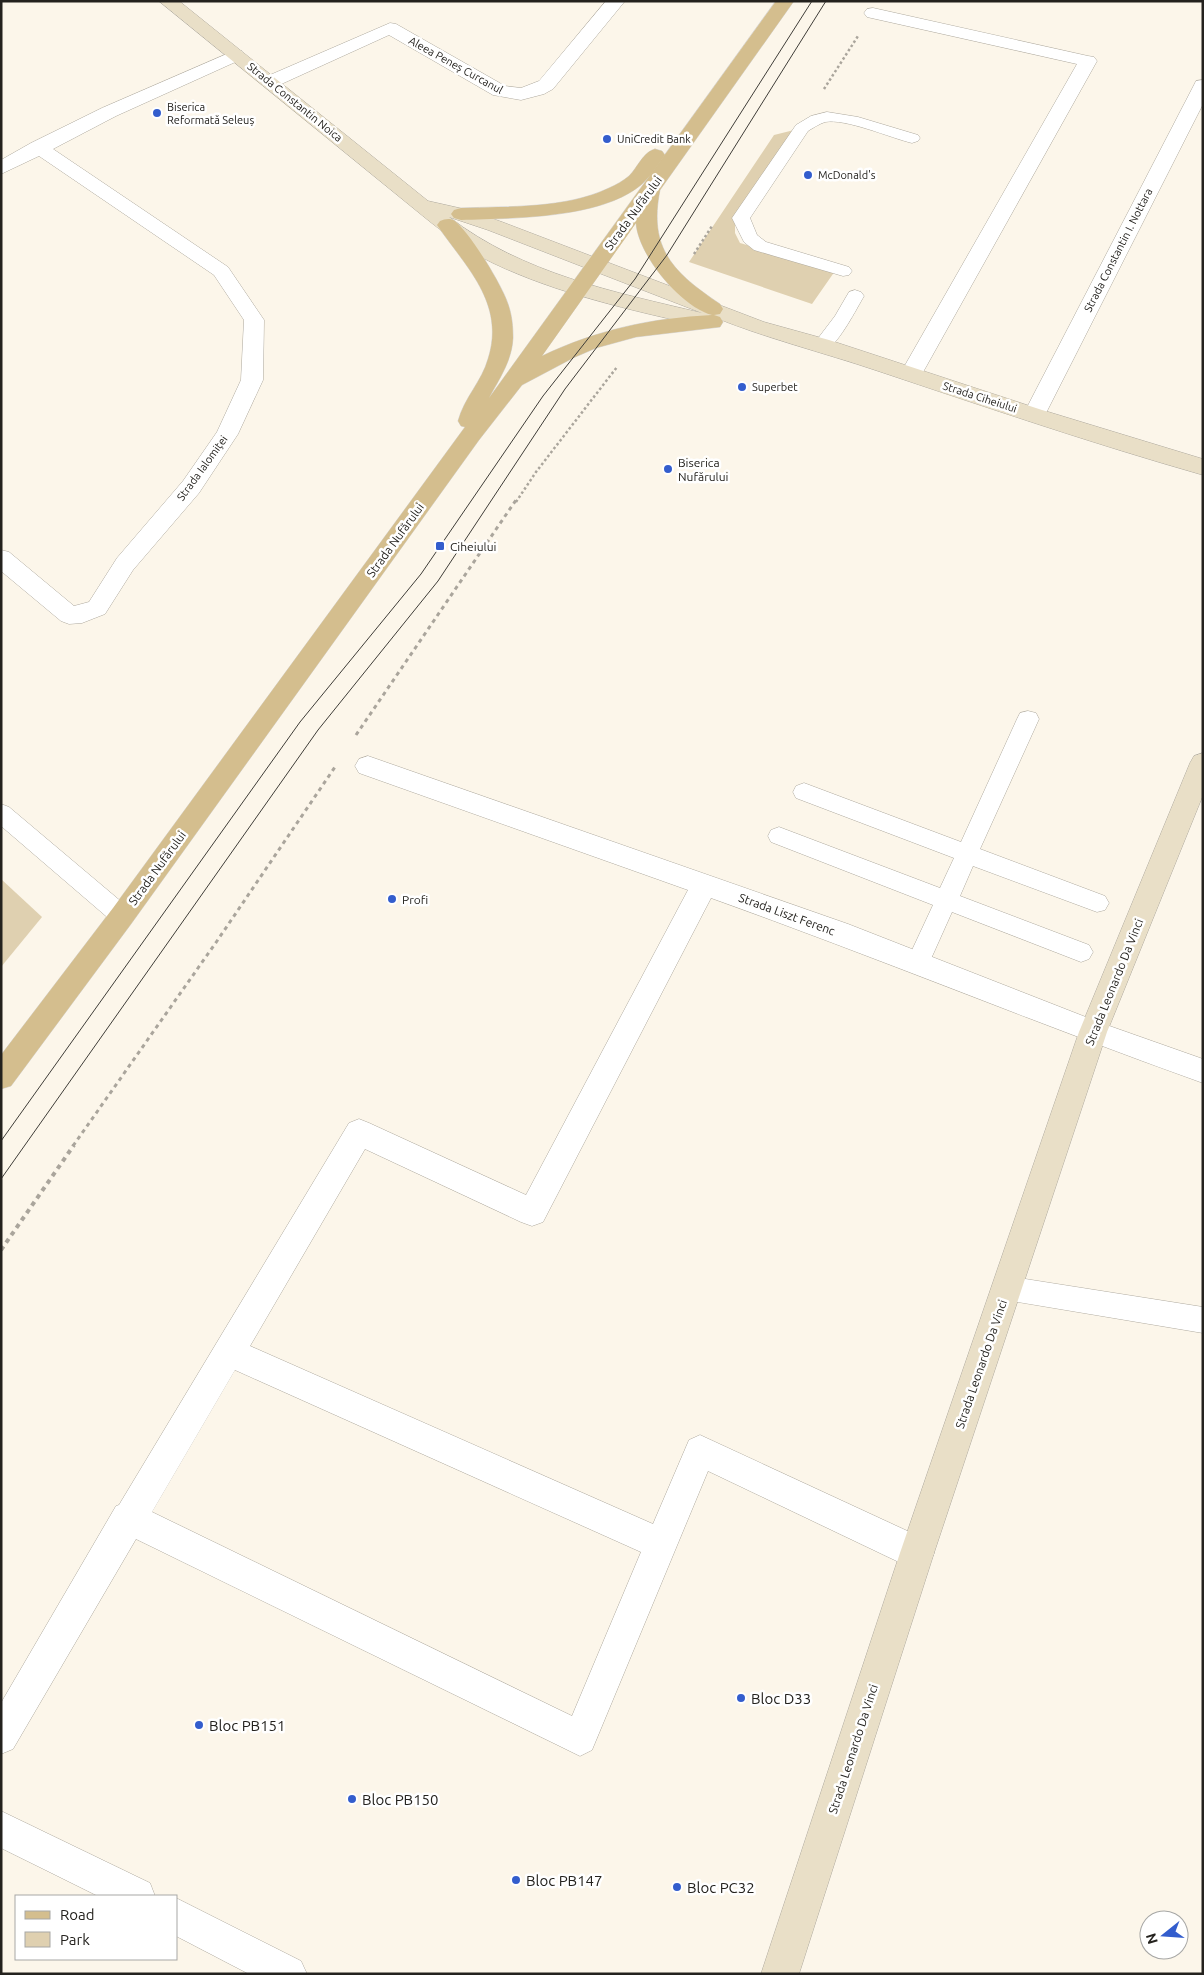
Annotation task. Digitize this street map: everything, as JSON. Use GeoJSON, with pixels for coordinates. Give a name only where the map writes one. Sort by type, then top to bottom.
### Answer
{"type":"FeatureCollection","features":[{"type":"Feature","properties":{"kind":"main road","name":"Strada Nufărului"},"geometry":{"type":"LineString","coordinates":[[1,1077],[122,916],[471,435],[511,384],[786,1]]}},
{"type":"Feature","properties":{"kind":"main road"},"geometry":{"type":"LineString","coordinates":[[471,435],[468,421],[473,405],[498,360],[503,336],[502,317],[498,301],[488,280],[463,244],[454,219],[550,208],[596,199],[618,191],[634,181],[668,141],[700,122]]}},
{"type":"Feature","properties":{"kind":"main road"},"geometry":{"type":"LineString","coordinates":[[650,189],[646,220],[648,236],[661,261],[677,281],[713,315]]}},
{"type":"Feature","properties":{"kind":"main road"},"geometry":{"type":"LineString","coordinates":[[511,384],[538,366],[586,344],[645,328],[713,315]]}},
{"type":"Feature","properties":{"kind":"street","name":"Strada Constantin Noica"},"geometry":{"type":"LineString","coordinates":[[168,1],[421,205],[454,219],[596,264]]}},
{"type":"Feature","properties":{"kind":"street","name":"Aleea Peneș Curcanul"},"geometry":{"type":"LineString","coordinates":[[270,82],[390,28],[500,91],[521,94],[537,90],[546,84],[616,1]]}},
{"type":"Feature","properties":{"kind":"street"},"geometry":{"type":"LineString","coordinates":[[873,13],[1088,61],[911,374]]}},
{"type":"Feature","properties":{"kind":"street"},"geometry":{"type":"LineString","coordinates":[[1,168],[108,112],[236,55]]}},
{"type":"Feature","properties":{"kind":"street","name":"Strada Constantin I. Nottara"},"geometry":{"type":"LineString","coordinates":[[1034,415],[1200,94]]}},
{"type":"Feature","properties":{"kind":"street","name":"Strada Ialomiței"},"geometry":{"type":"LineString","coordinates":[[1,558],[68,615],[82,614],[97,608],[125,564],[191,487],[227,434],[252,380],[254,320],[221,271],[38,147]]}},
{"type":"Feature","properties":{"kind":"street","name":"Strada Constantin Noica"},"geometry":{"type":"LineString","coordinates":[[454,219],[475,244],[499,258],[579,287]]}},
{"type":"Feature","properties":{"kind":"street","name":"Strada Ciheiului"},"geometry":{"type":"LineString","coordinates":[[596,264],[713,315]]}},
{"type":"Feature","properties":{"kind":"street","name":"Strada Ciheiului"},"geometry":{"type":"LineString","coordinates":[[579,287],[631,302],[713,315],[822,345],[1034,415],[1203,467]]}},
{"type":"Feature","properties":{"kind":"street","name":"Strada Leonardo Da Vinci"},"geometry":{"type":"LineString","coordinates":[[780,1974],[917,1553],[1093,1032],[1203,762]]}},
{"type":"Feature","properties":{"kind":"street","name":"Strada Liszt Ferenc"},"geometry":{"type":"LineString","coordinates":[[368,766],[705,884],[1093,1032],[1203,1071]]}},
{"type":"Feature","properties":{"kind":"street"},"geometry":{"type":"LineString","coordinates":[[1,1737],[128,1518],[359,1132],[532,1212],[705,884]]}},
{"type":"Feature","properties":{"kind":"street"},"geometry":{"type":"LineString","coordinates":[[229,1352],[661,1544]]}},
{"type":"Feature","properties":{"kind":"street"},"geometry":{"type":"LineString","coordinates":[[128,1518],[580,1738],[700,1451],[917,1553]]}},
{"type":"Feature","properties":{"kind":"street"},"geometry":{"type":"LineString","coordinates":[[1,1828],[135,1895]]}},
{"type":"Feature","properties":{"kind":"street"},"geometry":{"type":"LineString","coordinates":[[178,1917],[288,1974]]}},
{"type":"Feature","properties":{"kind":"lane"},"geometry":{"type":"LineString","coordinates":[[843,271],[760,246],[750,238],[741,218],[802,128],[811,122],[826,117],[840,119],[912,138]]}},
{"type":"Feature","properties":{"kind":"lane"},"geometry":{"type":"LineString","coordinates":[[822,345],[842,318],[855,296]]}},
{"type":"Feature","properties":{"kind":"lane"},"geometry":{"type":"LineString","coordinates":[[918,964],[1028,720]]}},
{"type":"Feature","properties":{"kind":"lane"},"geometry":{"type":"LineString","coordinates":[[804,792],[1097,903]]}},
{"type":"Feature","properties":{"kind":"lane"},"geometry":{"type":"LineString","coordinates":[[1,814],[122,916]]}},
{"type":"Feature","properties":{"kind":"lane"},"geometry":{"type":"LineString","coordinates":[[779,836],[1081,952]]}},
{"type":"Feature","properties":{"kind":"lane"},"geometry":{"type":"LineString","coordinates":[[1006,1288],[1203,1320]]}},
{"type":"Feature","properties":{"kind":"path"},"geometry":{"type":"LineString","coordinates":[[822,94],[873,13]]}},
{"type":"Feature","properties":{"kind":"path"},"geometry":{"type":"LineString","coordinates":[[677,281],[714,222]]}},
{"type":"Feature","properties":{"kind":"path"},"geometry":{"type":"LineString","coordinates":[[356,735],[536,472],[645,328]]}},
{"type":"Feature","properties":{"kind":"path"},"geometry":{"type":"LineString","coordinates":[[1,1250],[217,941],[340,760]]}},
{"type":"Feature","properties":{"kind":"green space"},"geometry":{"type":"Polygon","coordinates":[[[794,130],[735,220],[735,233],[740,243],[835,271],[812,304],[689,262],[774,135],[794,130]]]}},
{"type":"Feature","properties":{"kind":"green space"},"geometry":{"type":"Polygon","coordinates":[[[1,879],[42,917],[1,967],[1,879]]]}},
{"type":"Feature","properties":{"kind":"tram line"},"geometry":{"type":"LineString","coordinates":[[1,1141],[300,722],[421,574],[543,396],[635,279],[812,1]]}},
{"type":"Feature","properties":{"kind":"tram line"},"geometry":{"type":"LineString","coordinates":[[1,1179],[318,730],[438,581],[565,389],[667,255],[826,1]]}},
{"type":"Feature","properties":{"kind":"place","name":"Biserica Reformată Seleuș"},"geometry":{"type":"Point","coordinates":[157,113]}},
{"type":"Feature","properties":{"kind":"place","name":"UniCredit Bank"},"geometry":{"type":"Point","coordinates":[607,139]}},
{"type":"Feature","properties":{"kind":"place","name":"McDonald's"},"geometry":{"type":"Point","coordinates":[808,175]}},
{"type":"Feature","properties":{"kind":"place","name":"Superbet"},"geometry":{"type":"Point","coordinates":[742,387]}},
{"type":"Feature","properties":{"kind":"place","name":"Biserica Nufărului"},"geometry":{"type":"Point","coordinates":[668,469]}},
{"type":"Feature","properties":{"kind":"place","name":"Ciheiului"},"geometry":{"type":"Point","coordinates":[440,546]}},
{"type":"Feature","properties":{"kind":"place","name":"Profi"},"geometry":{"type":"Point","coordinates":[392,899]}},
{"type":"Feature","properties":{"kind":"place","name":"Bloc D33"},"geometry":{"type":"Point","coordinates":[741,1698]}},
{"type":"Feature","properties":{"kind":"place","name":"Bloc PB151"},"geometry":{"type":"Point","coordinates":[199,1725]}},
{"type":"Feature","properties":{"kind":"place","name":"Bloc PB150"},"geometry":{"type":"Point","coordinates":[352,1799]}},
{"type":"Feature","properties":{"kind":"place","name":"Bloc PB147"},"geometry":{"type":"Point","coordinates":[516,1880]}},
{"type":"Feature","properties":{"kind":"place","name":"Bloc PC32"},"geometry":{"type":"Point","coordinates":[677,1887]}}]}
